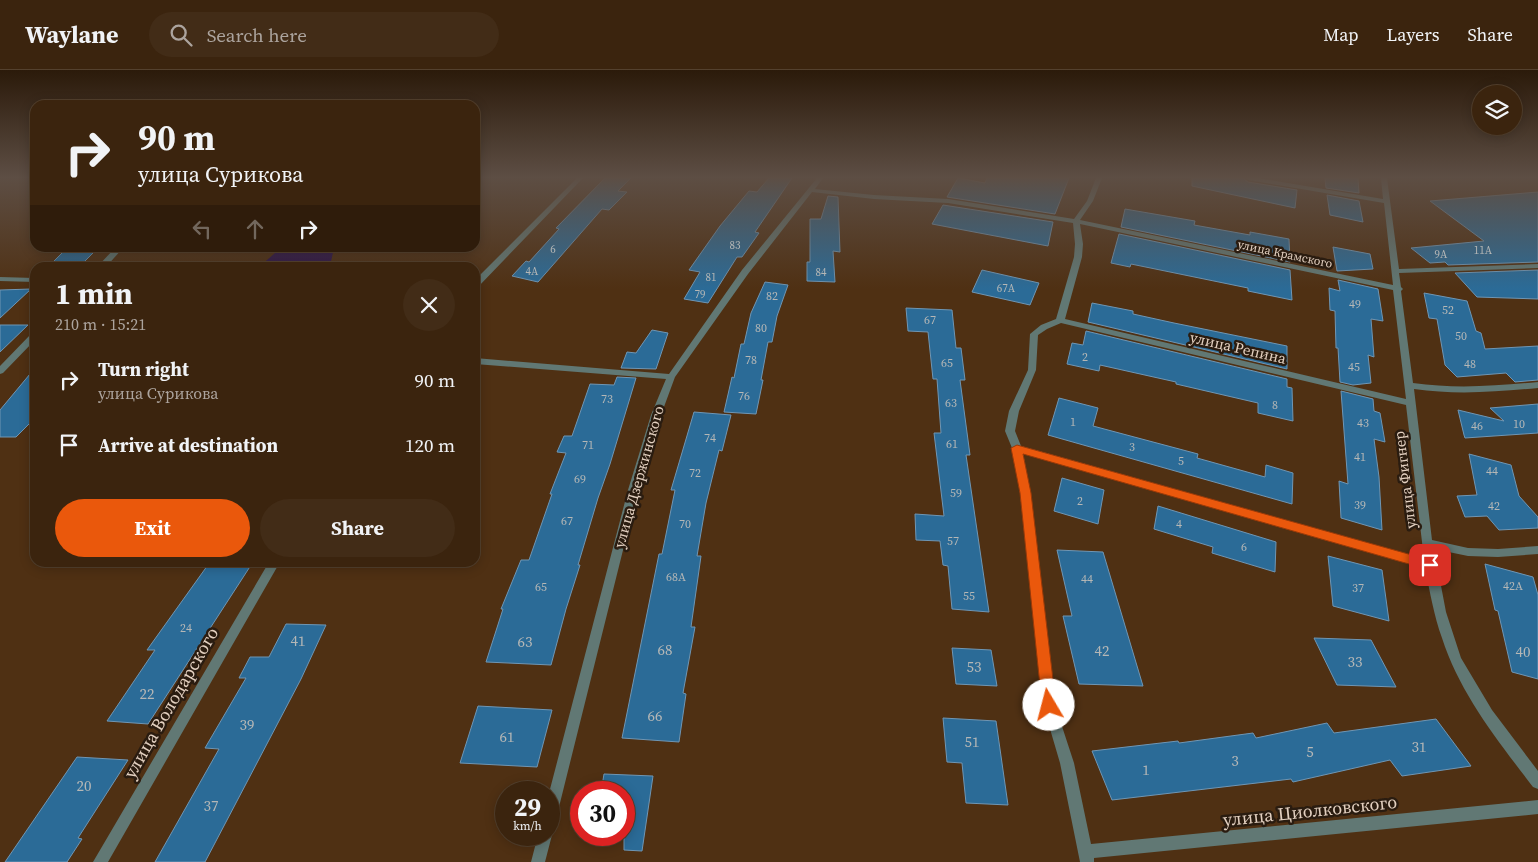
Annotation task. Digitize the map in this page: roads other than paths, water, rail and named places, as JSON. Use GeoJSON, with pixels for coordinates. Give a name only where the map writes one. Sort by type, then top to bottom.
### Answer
{"type":"FeatureCollection","features":[{"type":"Feature","properties":{"kind":"street"},"geometry":{"type":"LineString","coordinates":[[480,280],[542,215]]}},
{"type":"Feature","properties":{"kind":"street","name":"улица Дзержинского"},"geometry":{"type":"LineString","coordinates":[[559,781],[633,490],[656,415],[671,377],[745,272],[790,215]]}},
{"type":"Feature","properties":{"kind":"street","name":"улица Крамского"},"geometry":{"type":"LineString","coordinates":[[1037,215],[1076,221],[1399,290]]}},
{"type":"Feature","properties":{"kind":"street"},"geometry":{"type":"LineString","coordinates":[[1080,215],[1076,221],[1079,244],[1078,257],[1060,320],[1034,334],[1032,370],[1011,422],[1010,431],[1017,448],[1025,493],[1049,705],[1067,762],[1086,857]]}},
{"type":"Feature","properties":{"kind":"street","name":"улица Фигнер"},"geometry":{"type":"LineString","coordinates":[[1389,215],[1430,565],[1440,613],[1448,641],[1461,671],[1511,748],[1538,782]]}},
{"type":"Feature","properties":{"kind":"street"},"geometry":{"type":"LineString","coordinates":[[106,262],[116,252]]}},
{"type":"Feature","properties":{"kind":"street"},"geometry":{"type":"LineString","coordinates":[[1396,271],[1538,266]]}},
{"type":"Feature","properties":{"kind":"street"},"geometry":{"type":"LineString","coordinates":[[0,279],[30,280]]}},
{"type":"Feature","properties":{"kind":"street","name":"улица Репина"},"geometry":{"type":"LineString","coordinates":[[1060,320],[1411,403]]}},
{"type":"Feature","properties":{"kind":"street"},"geometry":{"type":"LineString","coordinates":[[0,371],[30,339]]}},
{"type":"Feature","properties":{"kind":"street"},"geometry":{"type":"LineString","coordinates":[[480,361],[671,377]]}},
{"type":"Feature","properties":{"kind":"street"},"geometry":{"type":"LineString","coordinates":[[1408,384],[1430,389],[1467,391],[1538,385]]}},
{"type":"Feature","properties":{"kind":"street"},"geometry":{"type":"LineString","coordinates":[[1017,448],[1430,565]]}},
{"type":"Feature","properties":{"kind":"street"},"geometry":{"type":"LineString","coordinates":[[1428,543],[1468,552],[1491,553],[1538,550]]}},
{"type":"Feature","properties":{"kind":"street","name":"улица Володарского"},"geometry":{"type":"LineString","coordinates":[[100,862],[272,567]]}},
{"type":"Feature","properties":{"kind":"street","name":"улица Циолковского"},"geometry":{"type":"LineString","coordinates":[[1086,857],[1538,807]]}},
{"type":"Feature","properties":{"kind":"street"},"geometry":{"type":"LineString","coordinates":[[538,862],[542,846]]}}]}
